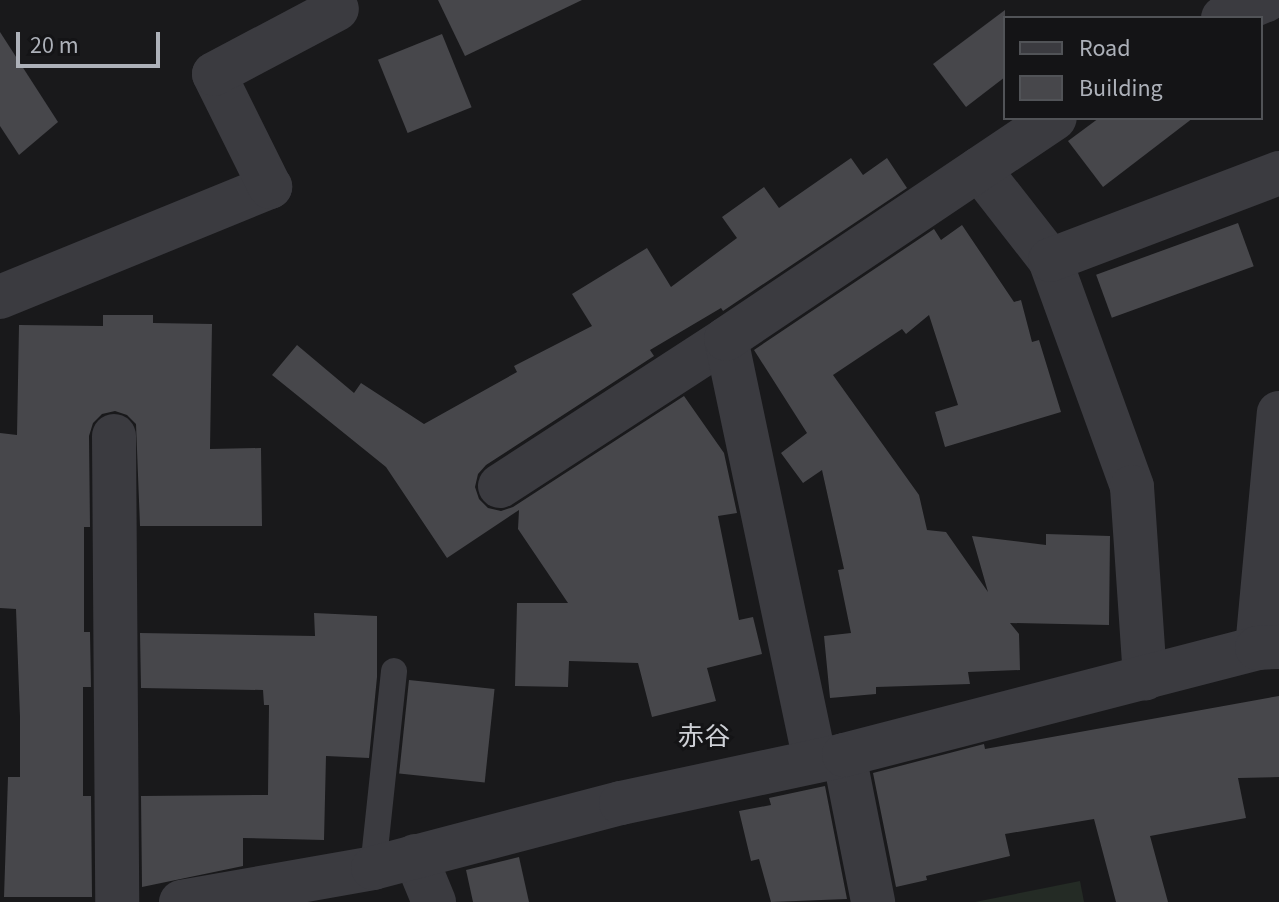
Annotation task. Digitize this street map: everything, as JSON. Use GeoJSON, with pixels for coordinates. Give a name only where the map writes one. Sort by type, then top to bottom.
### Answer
{"type":"FeatureCollection","features":[{"type":"Feature","properties":{"kind":"street"},"geometry":{"type":"LineString","coordinates":[[1228,16],[1266,0]]}},
{"type":"Feature","properties":{"kind":"street"},"geometry":{"type":"LineString","coordinates":[[0,297],[270,187],[214,74],[344,3]]}},
{"type":"Feature","properties":{"kind":"street"},"geometry":{"type":"LineString","coordinates":[[500,486],[1052,120]]}},
{"type":"Feature","properties":{"kind":"street"},"geometry":{"type":"LineString","coordinates":[[979,169],[1050,260],[1132,487],[1145,679]]}},
{"type":"Feature","properties":{"kind":"street"},"geometry":{"type":"LineString","coordinates":[[1050,260],[1279,173]]}},
{"type":"Feature","properties":{"kind":"street"},"geometry":{"type":"LineString","coordinates":[[726,339],[829,758],[873,902]]}},
{"type":"Feature","properties":{"kind":"street"},"geometry":{"type":"LineString","coordinates":[[181,902],[373,868],[621,803],[829,758],[1268,647],[1279,413]]}},
{"type":"Feature","properties":{"kind":"street"},"geometry":{"type":"LineString","coordinates":[[114,436],[117,902]]}},
{"type":"Feature","properties":{"kind":"street"},"geometry":{"type":"LineString","coordinates":[[415,856],[434,902]]}},
{"type":"Feature","properties":{"kind":"lane"},"geometry":{"type":"LineString","coordinates":[[373,868],[394,671]]}},
{"type":"Feature","properties":{"kind":"shaded area"},"geometry":{"type":"Polygon","coordinates":[[[1080,881],[1084,902],[975,902],[1080,881]]]}},
{"type":"Feature","properties":{"kind":"building"},"geometry":{"type":"Polygon","coordinates":[[[438,0],[582,0],[465,56],[438,0]]]}},
{"type":"Feature","properties":{"kind":"building"},"geometry":{"type":"Polygon","coordinates":[[[1005,10],[1003,79],[966,107],[933,64],[1005,10]]]}},
{"type":"Feature","properties":{"kind":"building"},"geometry":{"type":"Polygon","coordinates":[[[0,32],[58,122],[19,155],[0,126],[0,32]]]}},
{"type":"Feature","properties":{"kind":"building"},"geometry":{"type":"Polygon","coordinates":[[[442,34],[472,107],[408,133],[378,60],[442,34]]]}},
{"type":"Feature","properties":{"kind":"building"},"geometry":{"type":"Polygon","coordinates":[[[1096,120],[1190,120],[1103,187],[1068,141],[1096,120]]]}},
{"type":"Feature","properties":{"kind":"building"},"geometry":{"type":"Polygon","coordinates":[[[851,158],[863,175],[887,158],[907,188],[723,311],[721,308],[650,350],[654,356],[486,465],[478,474],[475,487],[479,499],[488,508],[501,511],[513,507],[684,396],[724,453],[737,513],[718,516],[739,620],[753,617],[762,654],[707,668],[716,701],[652,717],[638,663],[569,661],[568,687],[515,686],[517,603],[568,603],[518,529],[519,510],[447,558],[386,467],[272,375],[297,345],[354,393],[361,383],[424,424],[517,372],[514,366],[592,326],[572,294],[647,248],[671,287],[737,238],[722,217],[764,187],[779,208],[851,158]]]}},
{"type":"Feature","properties":{"kind":"building"},"geometry":{"type":"Polygon","coordinates":[[[1238,223],[1254,266],[1112,318],[1096,275],[1238,223]]]}},
{"type":"Feature","properties":{"kind":"building"},"geometry":{"type":"Polygon","coordinates":[[[962,225],[1014,302],[1021,300],[1032,342],[1039,340],[1061,412],[945,447],[935,412],[958,405],[929,315],[906,334],[902,329],[833,375],[919,495],[927,530],[946,532],[988,592],[972,536],[1046,545],[1046,534],[1110,536],[1109,625],[1010,623],[1019,634],[1020,670],[968,672],[970,684],[876,687],[876,694],[830,698],[824,636],[851,633],[838,570],[844,569],[822,470],[803,483],[781,453],[807,433],[754,350],[934,229],[941,240],[962,225]]]}},
{"type":"Feature","properties":{"kind":"building"},"geometry":{"type":"Polygon","coordinates":[[[103,315],[153,315],[153,323],[212,324],[210,449],[261,448],[262,526],[140,526],[136,424],[127,415],[115,411],[102,414],[93,423],[89,436],[90,527],[84,527],[84,632],[90,632],[91,687],[83,687],[83,796],[91,796],[92,897],[4,897],[8,777],[20,777],[20,717],[16,609],[0,608],[0,433],[17,435],[19,325],[103,326],[103,315]]]}},
{"type":"Feature","properties":{"kind":"building"},"geometry":{"type":"Polygon","coordinates":[[[314,613],[377,616],[377,677],[369,758],[326,756],[324,840],[243,838],[243,866],[142,887],[141,796],[268,795],[269,705],[264,705],[263,690],[141,688],[140,633],[315,636],[314,613]]]}},
{"type":"Feature","properties":{"kind":"building"},"geometry":{"type":"Polygon","coordinates":[[[409,680],[495,689],[485,782],[399,773],[409,680]]]}},
{"type":"Feature","properties":{"kind":"building"},"geometry":{"type":"Polygon","coordinates":[[[1279,696],[1279,777],[1238,778],[1246,818],[1150,836],[1168,902],[1116,902],[1094,819],[1005,834],[1010,856],[926,876],[927,880],[896,887],[873,773],[984,744],[985,749],[1279,696]]]}},
{"type":"Feature","properties":{"kind":"building"},"geometry":{"type":"Polygon","coordinates":[[[825,786],[847,899],[771,902],[759,859],[751,861],[739,811],[771,805],[769,798],[825,786]]]}},
{"type":"Feature","properties":{"kind":"building"},"geometry":{"type":"Polygon","coordinates":[[[519,857],[529,902],[473,902],[466,870],[519,857]]]}},
{"type":"Feature","properties":{"kind":"district","name":"赤谷"},"geometry":{"type":"Point","coordinates":[704,737]}}]}
